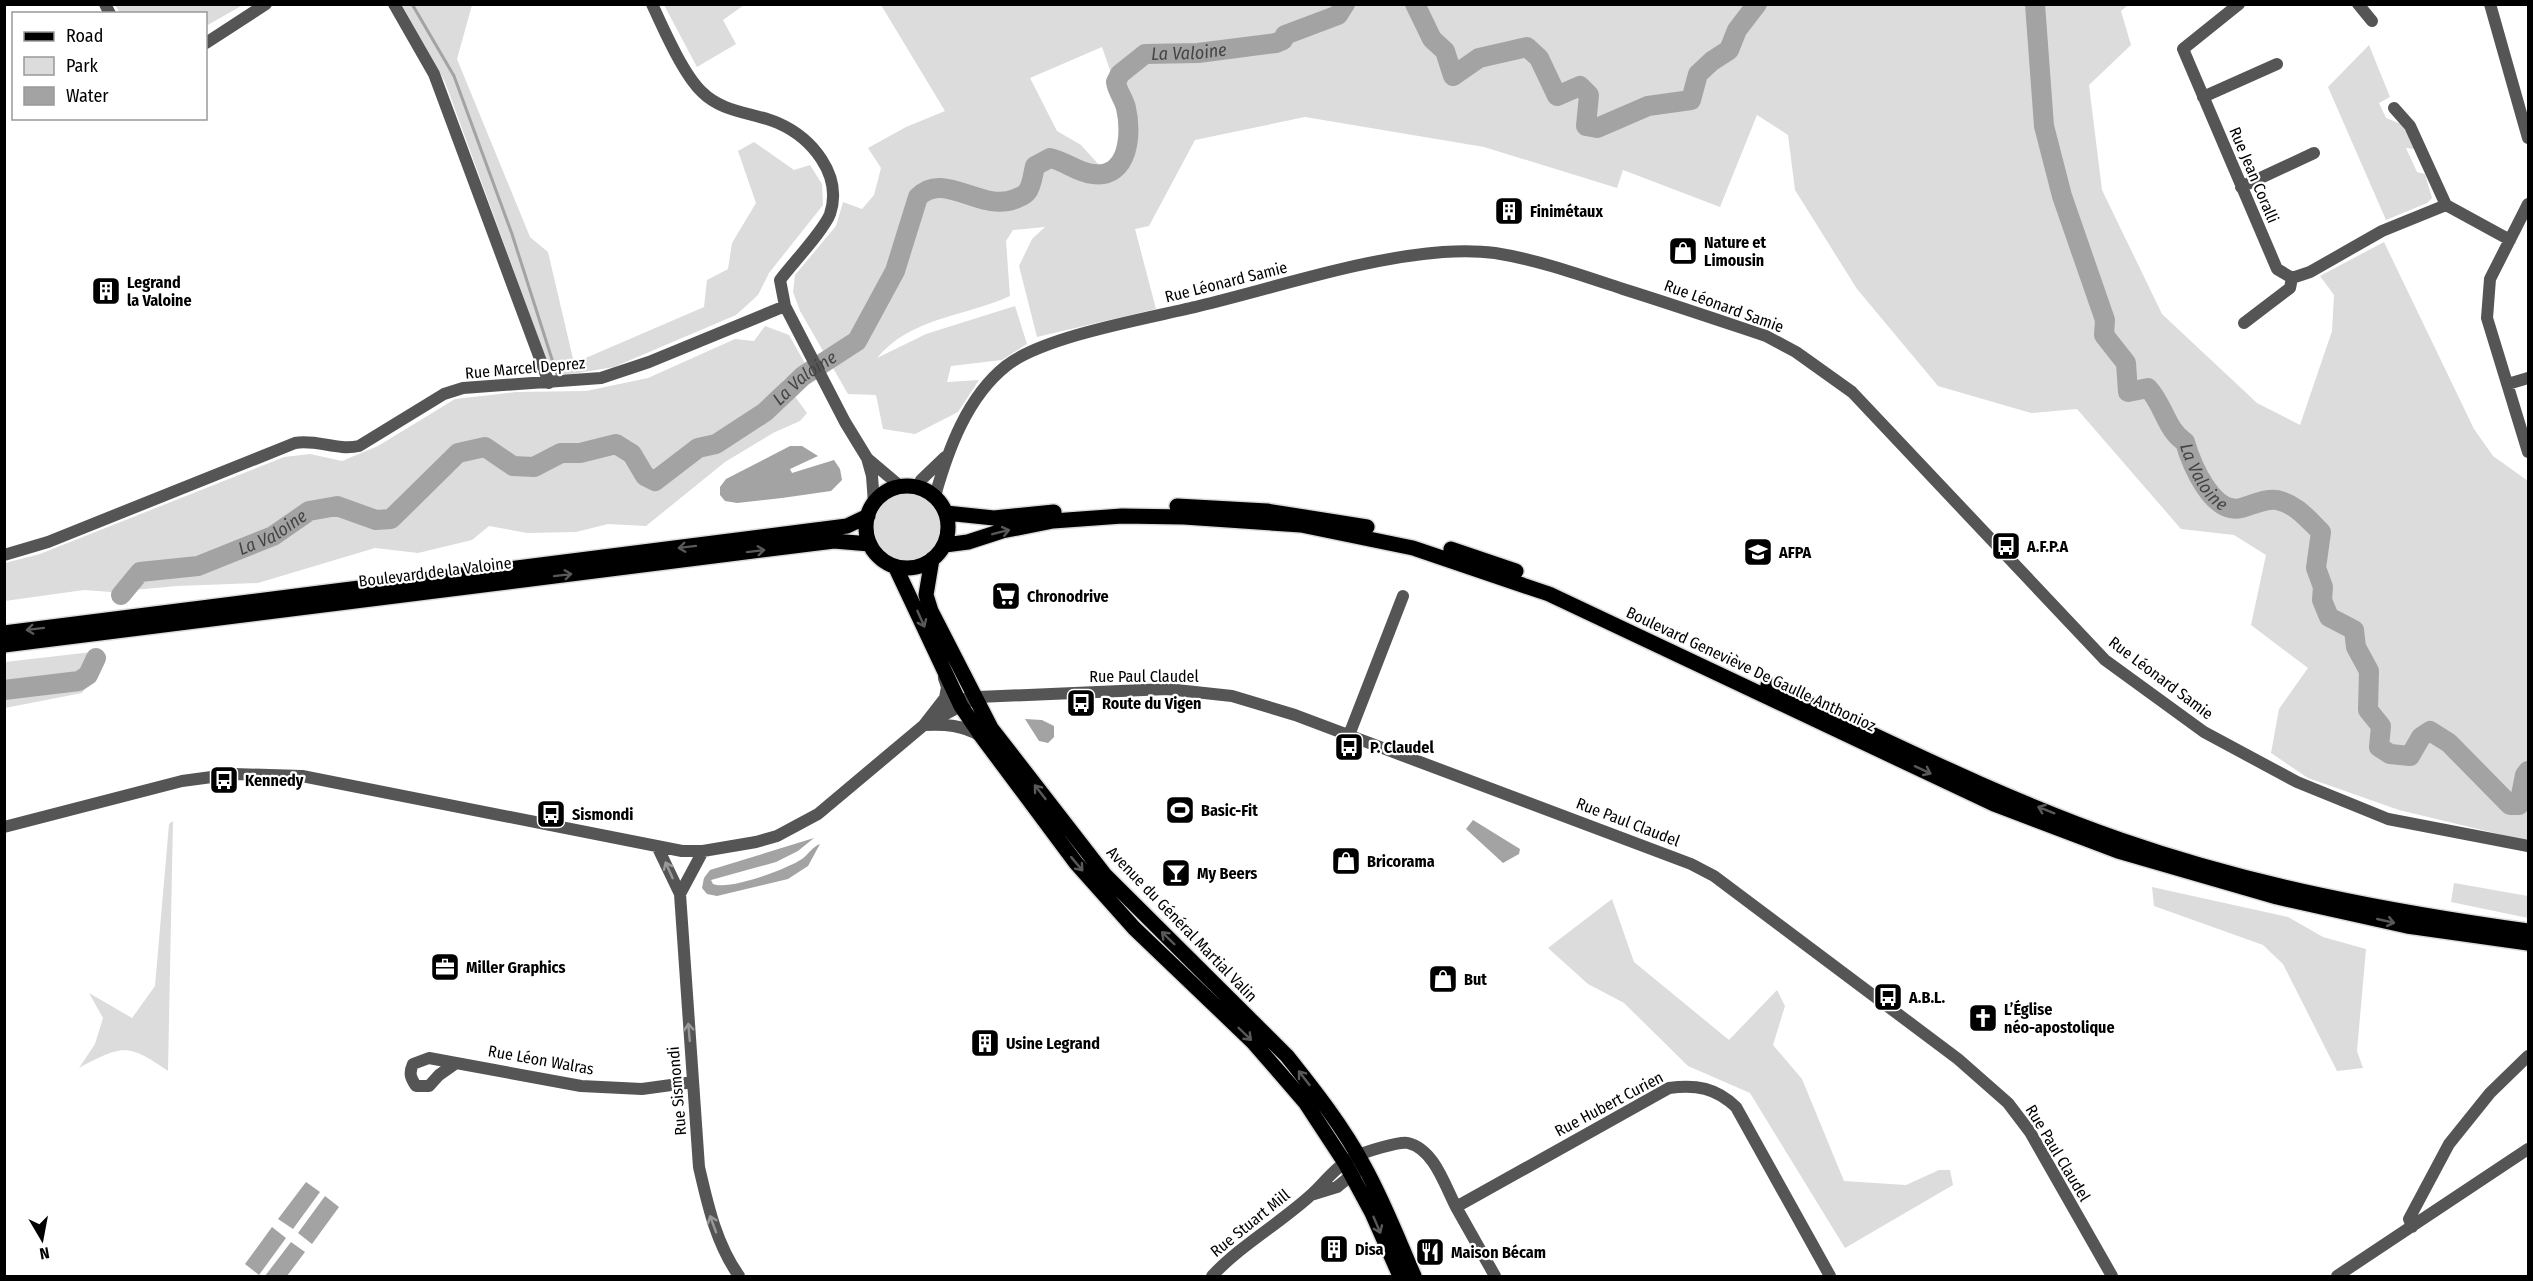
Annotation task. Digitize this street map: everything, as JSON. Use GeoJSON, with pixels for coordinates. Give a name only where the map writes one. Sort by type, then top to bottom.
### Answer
{"type":"FeatureCollection","features":[{"type":"Feature","properties":{"kind":"main road"},"geometry":{"type":"LineString","coordinates":[[900,486],[918,487],[935,496],[946,513],[949,529],[945,544],[932,559],[917,567],[896,566],[879,556],[870,544],[867,531],[871,510],[888,491],[900,486]]}},
{"type":"Feature","properties":{"kind":"main road","name":"Boulevard Geneviève De Gaulle Anthonioz"},"geometry":{"type":"LineString","coordinates":[[946,513],[994,518],[1120,506],[1204,507],[1330,519],[1397,534],[1498,564],[1552,585],[1996,790],[2121,840],[2268,883],[2411,914],[2529,931]]}},
{"type":"Feature","properties":{"kind":"main road","name":"Boulevard de la Valoine"},"geometry":{"type":"LineString","coordinates":[[4,633],[847,526],[871,510]]}},
{"type":"Feature","properties":{"kind":"main road","name":"Boulevard Geneviève De Gaulle Anthonioz"},"geometry":{"type":"LineString","coordinates":[[945,544],[968,542],[1002,531],[1053,521],[1153,516],[1237,519],[1302,525],[1413,548],[1549,594],[1994,804],[2118,851],[2277,897],[2385,921],[2529,943]]}},
{"type":"Feature","properties":{"kind":"main road","name":"Boulevard de la Valoine"},"geometry":{"type":"LineString","coordinates":[[4,645],[834,541],[870,544]]}},
{"type":"Feature","properties":{"kind":"main road","name":"Avenue du Général Martial Valin"},"geometry":{"type":"LineString","coordinates":[[932,559],[926,595],[965,702],[991,728],[1105,875],[1287,1056],[1328,1109],[1385,1208],[1414,1276]]}},
{"type":"Feature","properties":{"kind":"main road","name":"Avenue du Général Martial Valin"},"geometry":{"type":"LineString","coordinates":[[896,566],[940,662],[965,702],[982,736],[1076,863],[1134,928],[1253,1042],[1358,1162],[1400,1276]]}},
{"type":"Feature","properties":{"kind":"street"},"geometry":{"type":"LineString","coordinates":[[207,42],[266,4]]}},
{"type":"Feature","properties":{"kind":"street"},"geometry":{"type":"LineString","coordinates":[[394,4],[434,74],[549,383]]}},
{"type":"Feature","properties":{"kind":"street"},"geometry":{"type":"LineString","coordinates":[[651,4],[667,36],[701,92],[725,108],[777,122],[796,132],[817,152],[831,176],[833,198],[829,216],[780,280],[785,306],[867,458],[872,476],[871,510]]}},
{"type":"Feature","properties":{"kind":"street","name":"Rue Jean Coralli"},"geometry":{"type":"LineString","coordinates":[[2239,4],[2183,49],[2277,269],[2292,278]]}},
{"type":"Feature","properties":{"kind":"street"},"geometry":{"type":"LineString","coordinates":[[2358,4],[2372,21]]}},
{"type":"Feature","properties":{"kind":"street"},"geometry":{"type":"LineString","coordinates":[[2490,4],[2529,138]]}},
{"type":"Feature","properties":{"kind":"street"},"geometry":{"type":"LineString","coordinates":[[2204,97],[2277,64]]}},
{"type":"Feature","properties":{"kind":"street"},"geometry":{"type":"LineString","coordinates":[[2394,108],[2410,126],[2446,205],[2510,240]]}},
{"type":"Feature","properties":{"kind":"street"},"geometry":{"type":"LineString","coordinates":[[2241,187],[2314,153]]}},
{"type":"Feature","properties":{"kind":"street"},"geometry":{"type":"LineString","coordinates":[[2529,204],[2490,279],[2487,318],[2529,452]]}},
{"type":"Feature","properties":{"kind":"street"},"geometry":{"type":"LineString","coordinates":[[2244,323],[2290,288],[2292,278],[2310,272],[2382,231],[2446,205]]}},
{"type":"Feature","properties":{"kind":"street","name":"Rue Léonard Samie"},"geometry":{"type":"LineString","coordinates":[[948,454],[973,402],[990,380],[1008,364],[1032,350],[1102,330],[1383,261],[1443,252],[1466,252],[1494,253],[1550,264],[1766,336],[1796,352],[1852,392],[2105,660],[2204,732],[2297,782],[2388,819],[2529,846]]}},
{"type":"Feature","properties":{"kind":"street","name":"Rue Marcel Deprez"},"geometry":{"type":"LineString","coordinates":[[4,555],[48,542],[295,443],[315,442],[346,449],[359,446],[444,394],[464,388],[601,378],[649,362],[785,306]]}},
{"type":"Feature","properties":{"kind":"street"},"geometry":{"type":"LineString","coordinates":[[2508,384],[2529,378]]}},
{"type":"Feature","properties":{"kind":"street"},"geometry":{"type":"LineString","coordinates":[[918,487],[921,480],[948,454]]}},
{"type":"Feature","properties":{"kind":"street"},"geometry":{"type":"LineString","coordinates":[[935,496],[948,454]]}},
{"type":"Feature","properties":{"kind":"street"},"geometry":{"type":"LineString","coordinates":[[867,458],[900,486]]}},
{"type":"Feature","properties":{"kind":"street"},"geometry":{"type":"LineString","coordinates":[[1349,735],[1403,596]]}},
{"type":"Feature","properties":{"kind":"street"},"geometry":{"type":"LineString","coordinates":[[4,826],[182,781],[245,774],[302,776],[682,851],[734,848],[777,836],[818,814],[924,725],[938,710],[945,698],[947,687],[940,662]]}},
{"type":"Feature","properties":{"kind":"street","name":"Rue Paul Claudel"},"geometry":{"type":"LineString","coordinates":[[965,702],[1167,689],[1213,692],[1249,700],[1668,854],[1714,876],[1958,1059],[2008,1103],[2030,1132],[2112,1276]]}},
{"type":"Feature","properties":{"kind":"street"},"geometry":{"type":"LineString","coordinates":[[938,710],[965,702]]}},
{"type":"Feature","properties":{"kind":"street"},"geometry":{"type":"LineString","coordinates":[[924,725],[965,702]]}},
{"type":"Feature","properties":{"kind":"street"},"geometry":{"type":"LineString","coordinates":[[924,725],[951,724],[982,736]]}},
{"type":"Feature","properties":{"kind":"street","name":"Rue Sismondi"},"geometry":{"type":"LineString","coordinates":[[657,846],[680,894],[699,1167],[707,1208],[726,1257],[739,1276]]}},
{"type":"Feature","properties":{"kind":"street"},"geometry":{"type":"LineString","coordinates":[[680,894],[703,851]]}},
{"type":"Feature","properties":{"kind":"street"},"geometry":{"type":"LineString","coordinates":[[2412,1227],[2409,1219],[2462,1127],[2490,1093],[2529,1056]]}},
{"type":"Feature","properties":{"kind":"street","name":"Rue Léon Walras"},"geometry":{"type":"LineString","coordinates":[[456,1062],[581,1086],[642,1089],[693,1082]]}},
{"type":"Feature","properties":{"kind":"street","name":"Rue Hubert Curien"},"geometry":{"type":"LineString","coordinates":[[1456,1207],[1669,1088],[1689,1085],[1708,1089],[1724,1096],[1736,1107],[1830,1276]]}},
{"type":"Feature","properties":{"kind":"street"},"geometry":{"type":"LineString","coordinates":[[1358,1162],[1406,1142],[1420,1148],[1430,1157],[1495,1276]]}},
{"type":"Feature","properties":{"kind":"street"},"geometry":{"type":"LineString","coordinates":[[2337,1276],[2529,1149]]}},
{"type":"Feature","properties":{"kind":"street","name":"Rue Stuart Mill"},"geometry":{"type":"LineString","coordinates":[[1212,1276],[1246,1244],[1310,1195],[1333,1188],[1358,1162]]}},
{"type":"Feature","properties":{"kind":"street"},"geometry":{"type":"LineString","coordinates":[[2426,1187],[2426,1202],[2433,1213]]}},
{"type":"Feature","properties":{"kind":"green space"},"geometry":{"type":"Polygon","coordinates":[[[115,5],[243,5],[207,25],[207,12],[119,12],[115,5]]]}},
{"type":"Feature","properties":{"kind":"green space"},"geometry":{"type":"Polygon","coordinates":[[[402,5],[472,5],[457,59],[530,237],[548,252],[574,363],[704,307],[707,280],[728,269],[732,243],[756,203],[738,151],[754,142],[794,170],[810,165],[822,184],[823,205],[769,273],[758,295],[736,315],[614,367],[566,375],[549,367],[445,82],[402,5]]]}},
{"type":"Feature","properties":{"kind":"green space"},"geometry":{"type":"Polygon","coordinates":[[[664,5],[744,5],[723,20],[736,44],[697,67],[664,5]]]}},
{"type":"Feature","properties":{"kind":"green space"},"geometry":{"type":"Polygon","coordinates":[[[881,5],[2128,5],[2121,11],[2131,45],[2089,85],[2102,190],[2162,314],[2257,403],[2300,425],[2332,331],[2334,295],[2320,276],[2384,242],[2474,429],[2493,456],[2528,481],[2528,841],[2399,810],[2308,778],[2271,753],[2279,709],[2308,668],[2251,625],[2266,555],[2234,535],[2181,529],[2077,409],[2031,413],[1938,386],[1857,289],[1795,190],[1788,135],[1757,115],[1720,207],[1623,170],[1617,188],[1484,147],[1305,117],[1195,140],[1149,226],[1135,229],[1156,309],[1037,337],[1019,266],[1032,239],[1045,227],[1013,230],[1006,241],[1010,296],[922,326],[891,344],[877,358],[926,334],[1015,306],[1027,344],[1002,360],[951,366],[947,382],[979,380],[958,412],[915,434],[883,429],[876,395],[848,394],[800,311],[793,292],[795,275],[836,226],[843,202],[862,209],[874,195],[881,168],[868,148],[906,127],[945,111],[881,5]],[[1102,47],[1030,78],[1057,131],[1081,145],[1100,166],[1114,160],[1135,142],[1102,47]]]}},
{"type":"Feature","properties":{"kind":"green space"},"geometry":{"type":"Polygon","coordinates":[[[2369,45],[2390,97],[2379,103],[2386,118],[2406,126],[2415,149],[2406,148],[2417,172],[2425,174],[2432,198],[2427,203],[2386,220],[2328,87],[2369,45]]]}},
{"type":"Feature","properties":{"kind":"green space"},"geometry":{"type":"Polygon","coordinates":[[[765,326],[789,335],[807,367],[783,380],[807,413],[800,421],[773,433],[725,462],[646,526],[608,524],[576,532],[527,533],[489,526],[472,540],[418,553],[375,548],[258,583],[177,586],[111,592],[84,590],[5,601],[5,563],[40,554],[284,457],[310,454],[342,461],[378,446],[455,399],[516,392],[586,391],[648,378],[735,339],[754,341],[765,326]]]}},
{"type":"Feature","properties":{"kind":"green space"},"geometry":{"type":"Polygon","coordinates":[[[908,491],[927,497],[937,507],[943,526],[937,545],[927,555],[908,561],[889,555],[879,545],[873,526],[879,507],[889,497],[908,491]]]}},
{"type":"Feature","properties":{"kind":"green space"},"geometry":{"type":"Polygon","coordinates":[[[92,652],[101,663],[82,693],[5,708],[5,662],[92,652]]]}},
{"type":"Feature","properties":{"kind":"green space"},"geometry":{"type":"Polygon","coordinates":[[[173,821],[168,1071],[143,1055],[125,1050],[116,1051],[79,1068],[95,1044],[103,1018],[89,993],[132,1018],[155,986],[169,824],[173,821]]]}},
{"type":"Feature","properties":{"kind":"green space"},"geometry":{"type":"Polygon","coordinates":[[[2454,883],[2528,896],[2528,918],[2451,902],[2454,883]]]}},
{"type":"Feature","properties":{"kind":"green space"},"geometry":{"type":"Polygon","coordinates":[[[2152,887],[2288,917],[2323,937],[2366,949],[2357,1051],[2363,1068],[2337,1071],[2283,964],[2263,945],[2154,906],[2152,887]]]}},
{"type":"Feature","properties":{"kind":"green space"},"geometry":{"type":"Polygon","coordinates":[[[1612,899],[1634,962],[1729,1040],[1777,990],[1785,1006],[1773,1045],[1802,1079],[1844,1181],[1906,1185],[1939,1170],[1950,1170],[1953,1185],[1845,1248],[1750,1093],[1688,1066],[1624,1003],[1588,984],[1548,948],[1612,899]]]}},
{"type":"Feature","properties":{"kind":"water"},"geometry":{"type":"Polygon","coordinates":[[[790,446],[802,446],[818,456],[790,469],[792,473],[834,460],[840,469],[842,480],[831,491],[782,498],[737,503],[725,501],[720,495],[720,487],[726,479],[790,446]]]}},
{"type":"Feature","properties":{"kind":"water"},"geometry":{"type":"Polygon","coordinates":[[[1025,719],[1042,720],[1054,726],[1054,737],[1048,743],[1039,741],[1025,719]]]}},
{"type":"Feature","properties":{"kind":"water"},"geometry":{"type":"Polygon","coordinates":[[[1473,820],[1520,849],[1519,854],[1503,863],[1466,829],[1473,820]]]}},
{"type":"Feature","properties":{"kind":"water"},"geometry":{"type":"Polygon","coordinates":[[[814,838],[798,851],[776,862],[711,880],[713,884],[721,885],[758,878],[795,863],[820,844],[808,866],[788,879],[717,896],[707,894],[702,888],[704,878],[710,870],[814,838]]]}},
{"type":"Feature","properties":{"kind":"water"},"geometry":{"type":"Polygon","coordinates":[[[306,1182],[320,1192],[293,1229],[278,1219],[306,1182]]]}},
{"type":"Feature","properties":{"kind":"water"},"geometry":{"type":"Polygon","coordinates":[[[325,1196],[339,1207],[312,1244],[298,1233],[325,1196]]]}},
{"type":"Feature","properties":{"kind":"water"},"geometry":{"type":"Polygon","coordinates":[[[272,1227],[286,1238],[259,1275],[245,1264],[272,1227]]]}},
{"type":"Feature","properties":{"kind":"water"},"geometry":{"type":"Polygon","coordinates":[[[291,1242],[305,1252],[287,1276],[265,1276],[291,1242]]]}},
{"type":"Feature","properties":{"kind":"waterway"},"geometry":{"type":"LineString","coordinates":[[412,4],[454,76],[512,234],[557,375]]}},
{"type":"Feature","properties":{"kind":"waterway","name":"La Valoine"},"geometry":{"type":"LineString","coordinates":[[121,595],[140,572],[198,566],[273,536],[309,511],[337,506],[376,520],[391,519],[458,453],[485,447],[513,466],[534,467],[561,453],[580,453],[616,444],[632,454],[645,476],[655,481],[698,448],[716,444],[765,412],[803,376],[857,341],[895,271],[918,197],[928,190],[951,189],[989,201],[1002,202],[1015,199],[1029,189],[1035,166],[1050,158],[1087,173],[1105,174],[1121,162],[1128,141],[1126,108],[1116,82],[1120,74],[1145,54],[1198,53],[1276,43],[1283,40],[1285,35],[1338,15],[1345,4]]}},
{"type":"Feature","properties":{"kind":"waterway","name":"La Valoine"},"geometry":{"type":"LineString","coordinates":[[1415,4],[1432,39],[1445,51],[1453,76],[1479,58],[1527,47],[1539,58],[1557,96],[1580,86],[1589,95],[1586,126],[1597,128],[1648,106],[1691,100],[1698,74],[1729,50],[1737,30],[1757,4]]}},
{"type":"Feature","properties":{"kind":"waterway","name":"La Valoine"},"geometry":{"type":"LineString","coordinates":[[2035,4],[2044,126],[2062,196],[2105,320],[2104,335],[2126,363],[2128,392],[2148,388],[2173,431],[2185,442],[2204,486],[2221,504],[2231,508],[2241,508],[2264,501],[2277,500],[2296,508],[2321,532],[2316,568],[2323,587],[2322,600],[2329,617],[2354,630],[2356,647],[2369,671],[2368,710],[2381,726],[2379,747],[2390,754],[2410,756],[2421,737],[2430,731],[2449,743],[2510,805],[2519,805],[2525,775],[2528,771]]}},
{"type":"Feature","properties":{"kind":"waterway","name":"La Valoine"},"geometry":{"type":"LineString","coordinates":[[4,690],[79,681],[88,675],[96,658]]}},
{"type":"Feature","properties":{"kind":"place","name":"Finimétaux"},"geometry":{"type":"Point","coordinates":[1509,211]}},
{"type":"Feature","properties":{"kind":"place","name":"Nature et Limousin"},"geometry":{"type":"Point","coordinates":[1683,251]}},
{"type":"Feature","properties":{"kind":"place","name":"Legrand la Valoine"},"geometry":{"type":"Point","coordinates":[106,291]}},
{"type":"Feature","properties":{"kind":"place","name":"A.F.P.A"},"geometry":{"type":"Point","coordinates":[2006,546]}},
{"type":"Feature","properties":{"kind":"place","name":"AFPA"},"geometry":{"type":"Point","coordinates":[1758,552]}},
{"type":"Feature","properties":{"kind":"place","name":"Chronodrive"},"geometry":{"type":"Point","coordinates":[1006,596]}},
{"type":"Feature","properties":{"kind":"place","name":"Route du Vigen"},"geometry":{"type":"Point","coordinates":[1081,703]}},
{"type":"Feature","properties":{"kind":"place","name":"P. Claudel"},"geometry":{"type":"Point","coordinates":[1349,747]}},
{"type":"Feature","properties":{"kind":"place","name":"Kennedy"},"geometry":{"type":"Point","coordinates":[224,780]}},
{"type":"Feature","properties":{"kind":"place","name":"Basic-Fit"},"geometry":{"type":"Point","coordinates":[1180,810]}},
{"type":"Feature","properties":{"kind":"place","name":"Sismondi"},"geometry":{"type":"Point","coordinates":[551,814]}},
{"type":"Feature","properties":{"kind":"place","name":"Bricorama"},"geometry":{"type":"Point","coordinates":[1346,861]}},
{"type":"Feature","properties":{"kind":"place","name":"My Beers"},"geometry":{"type":"Point","coordinates":[1176,873]}},
{"type":"Feature","properties":{"kind":"place","name":"Miller Graphics"},"geometry":{"type":"Point","coordinates":[445,967]}},
{"type":"Feature","properties":{"kind":"place","name":"But"},"geometry":{"type":"Point","coordinates":[1443,979]}},
{"type":"Feature","properties":{"kind":"place","name":"A.B.L."},"geometry":{"type":"Point","coordinates":[1888,997]}},
{"type":"Feature","properties":{"kind":"place","name":"L’Église néo-apostolique"},"geometry":{"type":"Point","coordinates":[1983,1018]}},
{"type":"Feature","properties":{"kind":"place","name":"Usine Legrand"},"geometry":{"type":"Point","coordinates":[985,1043]}},
{"type":"Feature","properties":{"kind":"place","name":"Disa"},"geometry":{"type":"Point","coordinates":[1334,1249]}},
{"type":"Feature","properties":{"kind":"place","name":"Maison Bécam"},"geometry":{"type":"Point","coordinates":[1430,1252]}}]}
